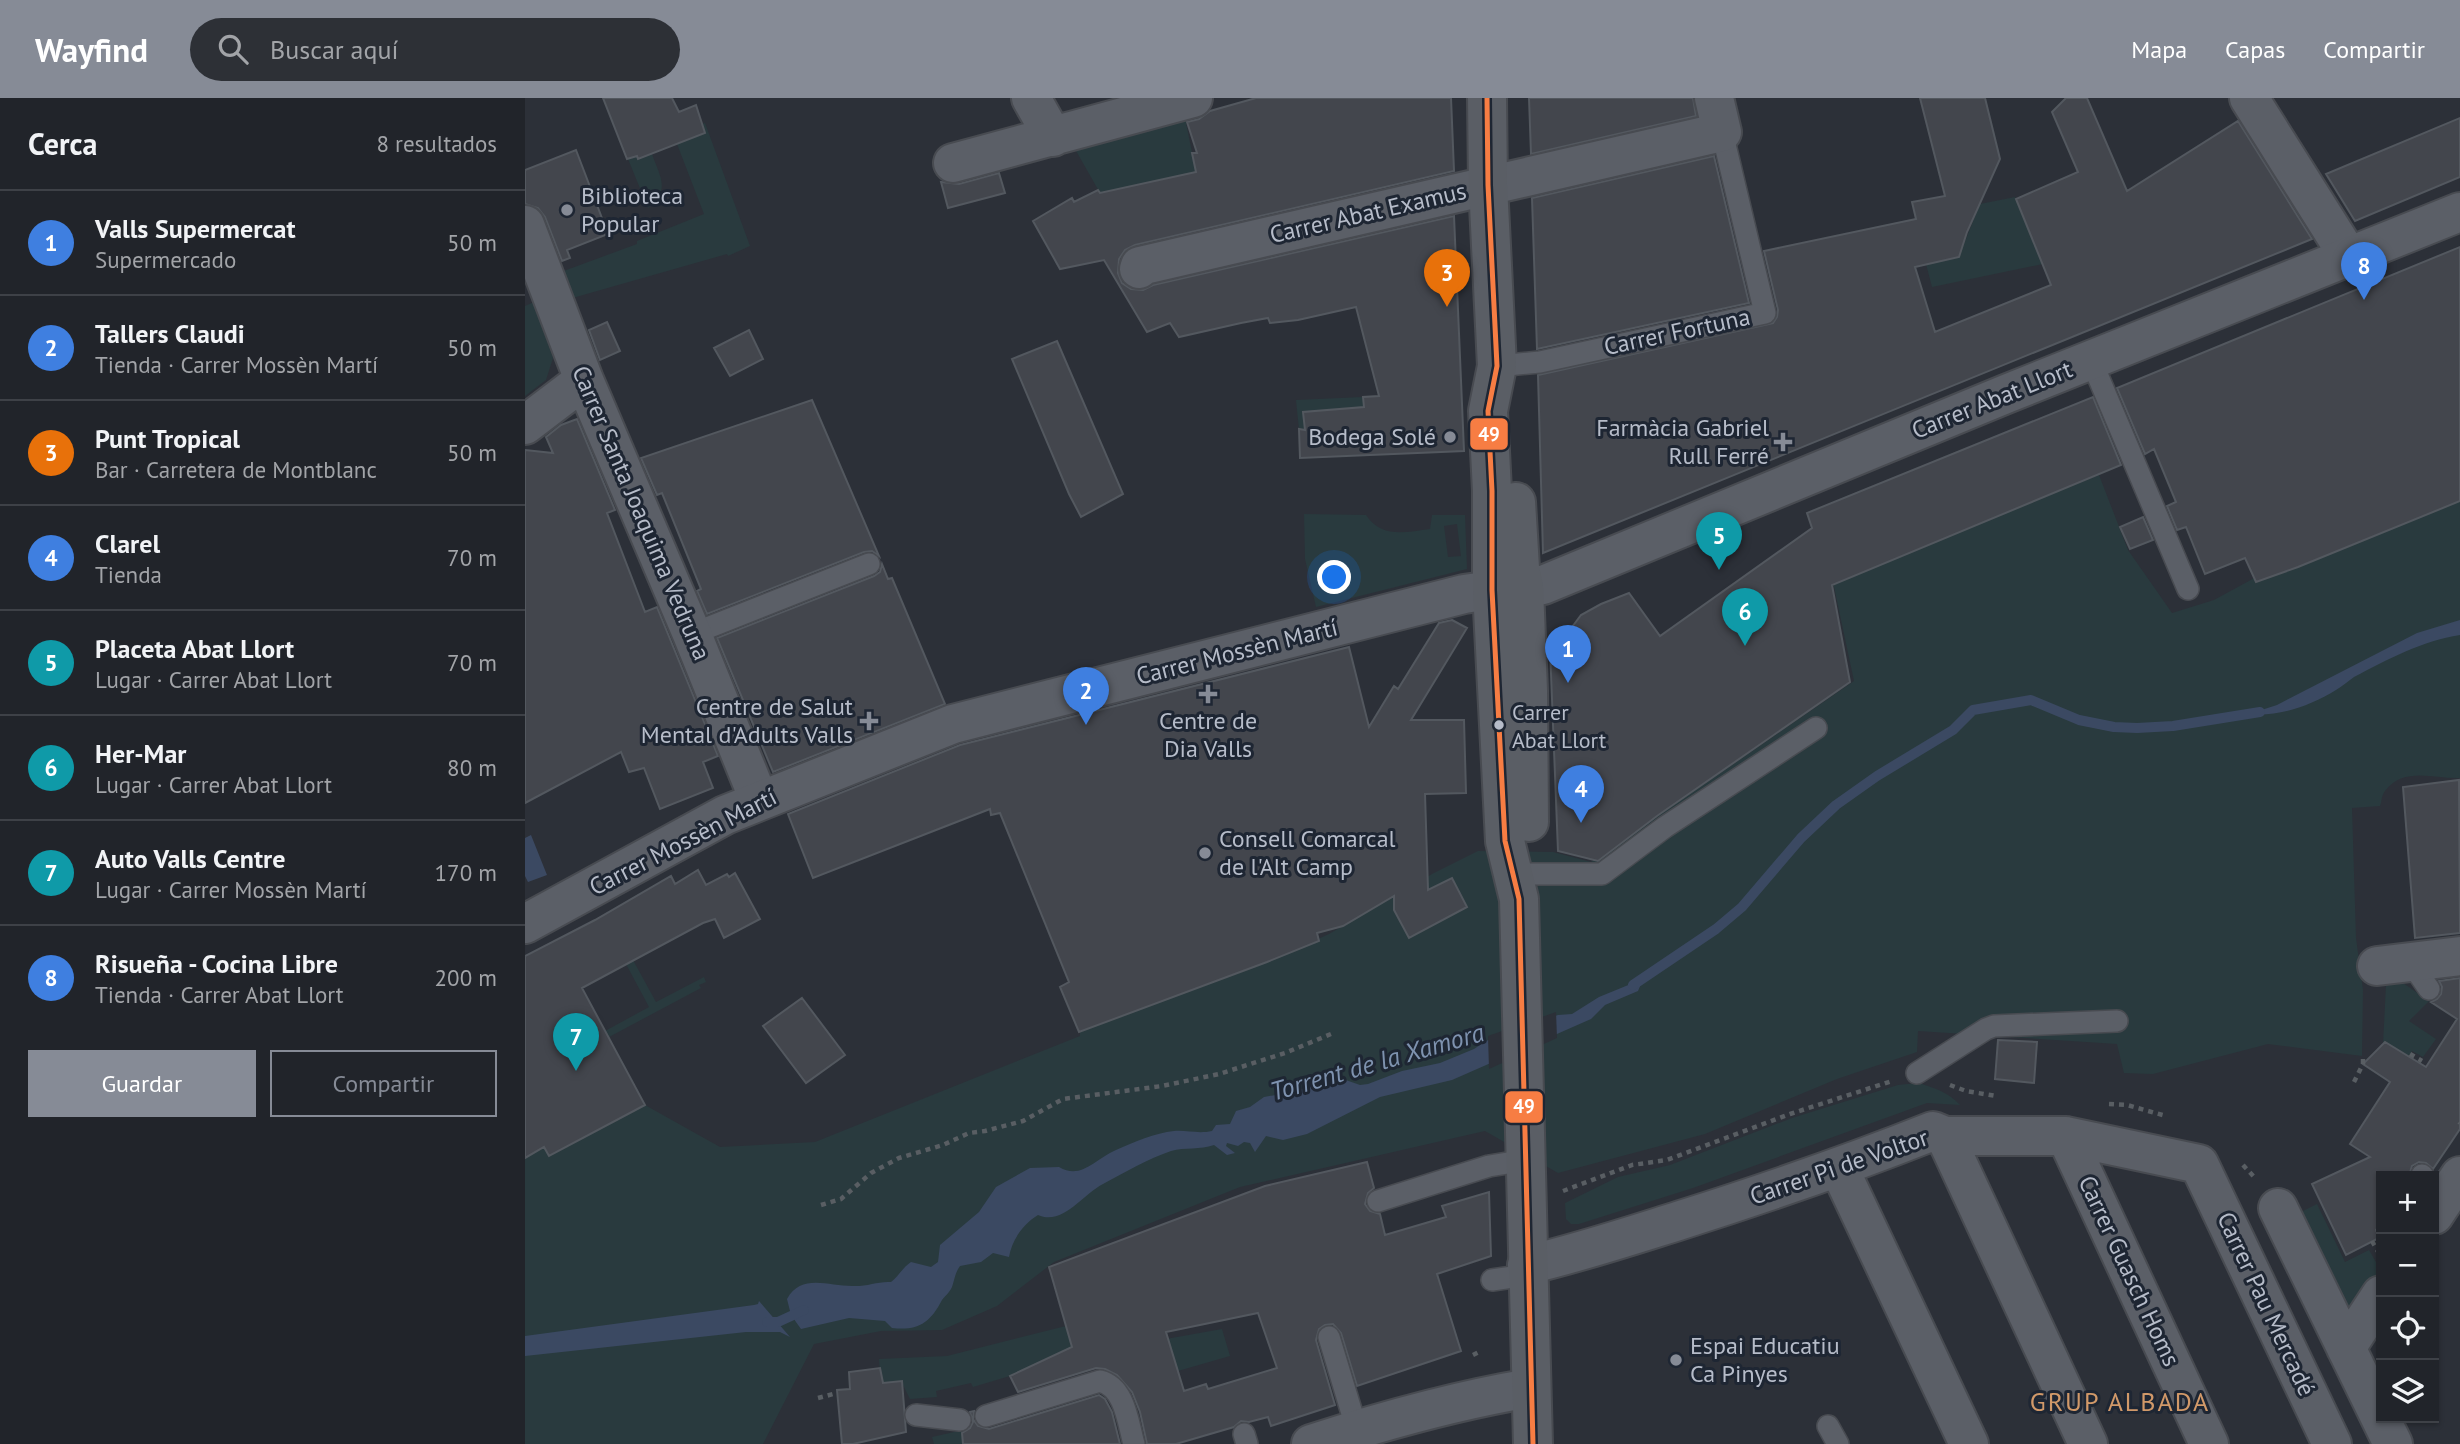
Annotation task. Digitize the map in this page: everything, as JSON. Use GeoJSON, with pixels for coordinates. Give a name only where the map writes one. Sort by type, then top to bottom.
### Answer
{"type":"FeatureCollection","features":[{"type":"Feature","properties":{"kind":"main road"},"geometry":{"type":"LineString","coordinates":[[1487,98],[1488,185],[1497,366],[1487,411],[1503,450],[1505,554],[1509,572],[1514,580],[1508,589]]}},
{"type":"Feature","properties":{"kind":"main road"},"geometry":{"type":"LineString","coordinates":[[1497,366],[1513,409],[1520,568],[1502,599],[1509,610],[1519,793],[1505,841],[1524,887],[1525,1145],[1515,1273],[1531,1388],[1533,1444]]}},
{"type":"Feature","properties":{"kind":"street"},"geometry":{"type":"LineString","coordinates":[[1031,98],[1053,137]]}},
{"type":"Feature","properties":{"kind":"street"},"geometry":{"type":"LineString","coordinates":[[953,163],[1193,98]]}},
{"type":"Feature","properties":{"kind":"street"},"geometry":{"type":"LineString","coordinates":[[2249,98],[2349,257]]}},
{"type":"Feature","properties":{"kind":"street","name":"Carrer Abat Examus"},"geometry":{"type":"LineString","coordinates":[[1139,269],[1140,266],[1488,185],[1725,126]]}},
{"type":"Feature","properties":{"kind":"street","name":"Carrer Abat Llort"},"geometry":{"type":"LineString","coordinates":[[1508,589],[1543,585],[2460,212]]}},
{"type":"Feature","properties":{"kind":"street","name":"Carrer Santa Joaquima Vedruna"},"geometry":{"type":"LineString","coordinates":[[525,225],[585,380],[759,800]]}},
{"type":"Feature","properties":{"kind":"street"},"geometry":{"type":"LineString","coordinates":[[525,425],[585,380]]}},
{"type":"Feature","properties":{"kind":"street","name":"Carrer Mossèn Martí"},"geometry":{"type":"LineString","coordinates":[[525,924],[725,815],[953,724],[1464,594],[1508,589]]}},
{"type":"Feature","properties":{"kind":"street"},"geometry":{"type":"LineString","coordinates":[[2374,976],[2422,975],[2460,956]]}},
{"type":"Feature","properties":{"kind":"street","name":"Carrer Pi de Voltor"},"geometry":{"type":"LineString","coordinates":[[1515,1273],[1839,1168],[1933,1132],[1945,1136],[2066,1136],[2199,1164]]}},
{"type":"Feature","properties":{"kind":"street"},"geometry":{"type":"LineString","coordinates":[[1945,1136],[2088,1444]]}},
{"type":"Feature","properties":{"kind":"street","name":"Carrer Guasch Homs"},"geometry":{"type":"LineString","coordinates":[[2066,1136],[2209,1444]]}},
{"type":"Feature","properties":{"kind":"street","name":"Carrer Pau Mercadé"},"geometry":{"type":"LineString","coordinates":[[2199,1164],[2332,1444]]}},
{"type":"Feature","properties":{"kind":"street"},"geometry":{"type":"LineString","coordinates":[[1839,1168],[1969,1444]]}},
{"type":"Feature","properties":{"kind":"street"},"geometry":{"type":"LineString","coordinates":[[2278,1208],[2393,1444]]}},
{"type":"Feature","properties":{"kind":"street"},"geometry":{"type":"LineString","coordinates":[[2346,1348],[2379,1297]]}},
{"type":"Feature","properties":{"kind":"street"},"geometry":{"type":"LineString","coordinates":[[1311,1444],[1361,1428],[1496,1394],[1531,1388]]}},
{"type":"Feature","properties":{"kind":"lane","name":"Carrer Fortuna"},"geometry":{"type":"LineString","coordinates":[[1497,366],[1540,362],[1765,313],[1725,126]]}},
{"type":"Feature","properties":{"kind":"lane"},"geometry":{"type":"LineString","coordinates":[[2091,360],[2188,589]]}},
{"type":"Feature","properties":{"kind":"lane"},"geometry":{"type":"LineString","coordinates":[[692,634],[869,564]]}},
{"type":"Feature","properties":{"kind":"lane"},"geometry":{"type":"LineString","coordinates":[[1524,887],[1602,874],[1665,827],[1816,728]]}},
{"type":"Feature","properties":{"kind":"lane"},"geometry":{"type":"LineString","coordinates":[[1917,1073],[1994,1026],[2117,1021]]}},
{"type":"Feature","properties":{"kind":"lane"},"geometry":{"type":"LineString","coordinates":[[1378,1201],[1489,1166],[1525,1145]]}},
{"type":"Feature","properties":{"kind":"lane"},"geometry":{"type":"LineString","coordinates":[[1334,1335],[1361,1428]]}},
{"type":"Feature","properties":{"kind":"lane"},"geometry":{"type":"LineString","coordinates":[[986,1416],[1100,1381],[1113,1387],[1120,1398],[1134,1444]]}},
{"type":"Feature","properties":{"kind":"lane"},"geometry":{"type":"LineString","coordinates":[[916,1415],[960,1420]]}},
{"type":"Feature","properties":{"kind":"path"},"geometry":{"type":"LineString","coordinates":[[821,1205],[841,1199],[871,1173],[899,1158],[935,1148],[969,1133],[985,1132],[1023,1121],[1063,1098],[1162,1086],[1219,1074],[1285,1053],[1331,1034]]}},
{"type":"Feature","properties":{"kind":"path"},"geometry":{"type":"LineString","coordinates":[[2410,1054],[2422,1061]]}},
{"type":"Feature","properties":{"kind":"path"},"geometry":{"type":"LineString","coordinates":[[2354,1082],[2363,1064],[2363,1057]]}},
{"type":"Feature","properties":{"kind":"path"},"geometry":{"type":"LineString","coordinates":[[1564,1191],[1632,1165],[1667,1160],[1790,1114],[1917,1073]]}},
{"type":"Feature","properties":{"kind":"path"},"geometry":{"type":"LineString","coordinates":[[2372,1241],[2376,1248]]}},
{"type":"Feature","properties":{"kind":"path"},"geometry":{"type":"LineString","coordinates":[[1473,1356],[1479,1352]]}},
{"type":"Feature","properties":{"kind":"path"},"geometry":{"type":"LineString","coordinates":[[818,1398],[837,1393]]}},
{"type":"Feature","properties":{"kind":"shaded area"},"geometry":{"type":"Polygon","coordinates":[[[1185,118],[1196,172],[1100,193],[1075,149],[1185,118]]]}},
{"type":"Feature","properties":{"kind":"shaded area"},"geometry":{"type":"Polygon","coordinates":[[[705,123],[750,246],[728,256],[727,254],[569,299],[561,272],[637,244],[637,241],[704,214],[677,144],[705,133],[702,124],[705,123]]]}},
{"type":"Feature","properties":{"kind":"shaded area"},"geometry":{"type":"Polygon","coordinates":[[[652,154],[662,183],[659,195],[648,208],[628,159],[652,154]]]}},
{"type":"Feature","properties":{"kind":"shaded area"},"geometry":{"type":"Polygon","coordinates":[[[2015,197],[2043,264],[1932,287],[1926,264],[1959,256],[1980,204],[2015,197]]]}},
{"type":"Feature","properties":{"kind":"shaded area"},"geometry":{"type":"Polygon","coordinates":[[[534,302],[553,358],[546,380],[525,396],[525,306],[534,302]]]}},
{"type":"Feature","properties":{"kind":"shaded area"},"geometry":{"type":"Polygon","coordinates":[[[1363,397],[1365,427],[1322,410],[1304,412],[1305,430],[1299,429],[1296,400],[1363,397]]]}},
{"type":"Feature","properties":{"kind":"shaded area"},"geometry":{"type":"Polygon","coordinates":[[[2099,475],[2128,550],[2172,613],[2214,600],[2293,557],[2460,489],[2460,778],[2410,776],[2393,783],[2385,791],[2380,806],[2352,808],[2356,938],[2363,990],[2362,1056],[2268,1044],[2153,1074],[2124,1073],[2117,1044],[1918,1031],[1917,1052],[1837,1079],[1705,1134],[1558,1173],[1485,1131],[1240,1187],[1054,1262],[997,1306],[942,1330],[881,1331],[814,1344],[763,1444],[525,1444],[525,1158],[544,1147],[550,1156],[645,1105],[720,1147],[815,1142],[1080,1036],[1080,1031],[1267,962],[1329,934],[1432,874],[1478,851],[1553,852],[1591,862],[1854,681],[1833,582],[2099,475]]]}},
{"type":"Feature","properties":{"kind":"shaded area"},"geometry":{"type":"Polygon","coordinates":[[[1304,514],[1366,515],[1379,528],[1395,532],[1430,529],[1432,515],[1465,515],[1467,569],[1316,607],[1305,559],[1304,514]],[[1457,524],[1444,526],[1448,557],[1461,556],[1457,524]]]}},
{"type":"Feature","properties":{"kind":"shaded area"},"geometry":{"type":"Polygon","coordinates":[[[633,960],[656,1002],[704,977],[706,982],[699,985],[701,988],[609,1037],[605,1031],[649,1007],[626,964],[633,960]]]}},
{"type":"Feature","properties":{"kind":"shaded area"},"geometry":{"type":"Polygon","coordinates":[[[2403,983],[2429,1001],[2409,1021],[2436,1039],[2423,1057],[2412,1051],[2409,1056],[2386,1043],[2383,1044],[2386,985],[2403,983]]]}},
{"type":"Feature","properties":{"kind":"shaded area"},"geometry":{"type":"Polygon","coordinates":[[[1918,1083],[1941,1091],[1960,1105],[1927,1103],[1693,1188],[1579,1224],[1571,1224],[1566,1219],[1565,1203],[1618,1177],[1670,1165],[1792,1118],[1898,1085],[1918,1083]]]}},
{"type":"Feature","properties":{"kind":"shaded area"},"geometry":{"type":"Polygon","coordinates":[[[2317,1204],[2345,1262],[2369,1250],[2376,1262],[2376,1275],[2350,1315],[2301,1212],[2317,1204]]]}},
{"type":"Feature","properties":{"kind":"shaded area"},"geometry":{"type":"Polygon","coordinates":[[[1066,1326],[1075,1360],[1026,1369],[973,1387],[971,1383],[936,1391],[937,1397],[910,1399],[901,1381],[887,1383],[882,1403],[879,1359],[947,1356],[1066,1326]]]}},
{"type":"Feature","properties":{"kind":"shaded area"},"geometry":{"type":"Polygon","coordinates":[[[1222,1329],[1230,1356],[1178,1371],[1166,1339],[1222,1329]]]}},
{"type":"Feature","properties":{"kind":"shaded area"},"geometry":{"type":"Polygon","coordinates":[[[985,1425],[991,1437],[991,1444],[934,1444],[932,1437],[985,1425]]]}},
{"type":"Feature","properties":{"kind":"water"},"geometry":{"type":"Polygon","coordinates":[[[2460,620],[2460,635],[2419,646],[2392,657],[2316,701],[2283,712],[2249,714],[2277,705],[2417,633],[2460,620]]]}},
{"type":"Feature","properties":{"kind":"water"},"geometry":{"type":"Polygon","coordinates":[[[531,835],[547,875],[528,882],[525,876],[525,838],[531,835]]]}},
{"type":"Feature","properties":{"kind":"water"},"geometry":{"type":"Polygon","coordinates":[[[1643,979],[1638,991],[1605,1005],[1591,1019],[1452,1080],[1380,1097],[1307,1134],[1283,1140],[1266,1136],[1255,1152],[1250,1143],[1244,1142],[1238,1146],[1227,1143],[1226,1146],[1235,1153],[1227,1155],[1214,1145],[1171,1151],[1145,1162],[1095,1189],[1064,1213],[1047,1217],[1038,1215],[1023,1228],[1009,1257],[993,1253],[981,1262],[960,1266],[951,1289],[933,1314],[916,1327],[892,1328],[885,1321],[849,1318],[801,1329],[791,1315],[787,1299],[793,1291],[807,1283],[857,1286],[891,1282],[911,1262],[931,1267],[938,1262],[940,1245],[979,1212],[996,1187],[1030,1168],[1059,1167],[1081,1170],[1116,1150],[1152,1136],[1174,1131],[1207,1132],[1212,1131],[1216,1125],[1230,1124],[1236,1111],[1250,1107],[1264,1097],[1293,1092],[1340,1078],[1360,1085],[1368,1084],[1402,1071],[1440,1063],[1486,1041],[1558,1015],[1572,1014],[1599,997],[1643,979]]]}},
{"type":"Feature","properties":{"kind":"water"},"geometry":{"type":"Polygon","coordinates":[[[759,1301],[790,1337],[780,1332],[746,1332],[525,1356],[525,1336],[754,1305],[759,1301]]]}},
{"type":"Feature","properties":{"kind":"pier"},"geometry":{"type":"Polygon","coordinates":[[[1556,1012],[1557,1038],[1489,1069],[1488,1036],[1556,1012]]]}},
{"type":"Feature","properties":{"kind":"building"},"geometry":{"type":"Polygon","coordinates":[[[603,98],[672,98],[679,112],[696,105],[705,133],[638,159],[637,156],[627,159],[603,98]]]}},
{"type":"Feature","properties":{"kind":"building"},"geometry":{"type":"Polygon","coordinates":[[[1256,98],[1451,98],[1454,171],[1135,245],[1125,250],[1119,259],[1118,273],[1122,283],[1131,289],[1143,290],[1153,285],[1454,216],[1464,451],[1300,458],[1299,429],[1305,430],[1303,412],[1364,407],[1363,397],[1379,396],[1356,307],[1298,320],[1270,323],[1268,318],[1179,337],[1170,323],[1147,332],[1104,260],[1060,269],[1033,221],[1072,198],[1074,202],[1098,190],[1100,193],[1196,172],[1192,153],[1197,153],[1187,122],[1199,119],[1210,111],[1256,98]]]}},
{"type":"Feature","properties":{"kind":"building"},"geometry":{"type":"Polygon","coordinates":[[[1529,98],[1693,98],[1696,116],[1531,154],[1529,98]]]}},
{"type":"Feature","properties":{"kind":"building"},"geometry":{"type":"Polygon","coordinates":[[[1920,98],[1985,98],[2000,159],[1967,232],[1959,257],[1915,267],[1935,332],[2051,285],[2016,199],[2078,172],[2052,112],[2066,98],[2087,98],[2127,191],[2238,121],[2312,239],[1543,553],[1538,375],[1773,323],[1778,310],[1764,251],[1916,219],[1912,202],[1945,196],[1920,98]]]}},
{"type":"Feature","properties":{"kind":"building"},"geometry":{"type":"Polygon","coordinates":[[[2460,118],[2460,177],[2355,221],[2326,174],[2460,118]]]}},
{"type":"Feature","properties":{"kind":"building","name":"Biblioteca Popular"},"geometry":{"type":"Polygon","coordinates":[[[576,150],[608,234],[567,250],[570,258],[562,261],[545,217],[538,208],[525,204],[525,170],[576,150]]]}},
{"type":"Feature","properties":{"kind":"building"},"geometry":{"type":"Polygon","coordinates":[[[1714,156],[1749,303],[1537,349],[1532,198],[1714,156]]]}},
{"type":"Feature","properties":{"kind":"building"},"geometry":{"type":"Polygon","coordinates":[[[999,173],[1005,193],[948,208],[941,182],[959,184],[999,173]]]}},
{"type":"Feature","properties":{"kind":"building"},"geometry":{"type":"Polygon","coordinates":[[[2460,247],[2460,501],[2256,582],[2245,558],[2205,574],[2186,527],[2177,530],[2167,506],[2176,502],[2154,449],[2145,454],[2117,388],[2460,247]]]}},
{"type":"Feature","properties":{"kind":"building"},"geometry":{"type":"Polygon","coordinates":[[[607,322],[620,351],[600,360],[589,330],[607,322]]]}},
{"type":"Feature","properties":{"kind":"building"},"geometry":{"type":"Polygon","coordinates":[[[749,330],[763,359],[730,376],[714,348],[749,330]]]}},
{"type":"Feature","properties":{"kind":"building"},"geometry":{"type":"Polygon","coordinates":[[[1057,341],[1123,494],[1081,517],[1012,359],[1057,341]]]}},
{"type":"Feature","properties":{"kind":"building"},"geometry":{"type":"Polygon","coordinates":[[[2093,397],[2121,465],[1832,585],[1850,682],[1657,816],[1598,861],[1558,851],[1550,648],[1558,646],[1581,615],[1629,593],[1660,636],[1812,528],[1807,513],[2093,397]]]}},
{"type":"Feature","properties":{"kind":"building"},"geometry":{"type":"Polygon","coordinates":[[[812,400],[879,556],[872,551],[864,552],[707,614],[697,591],[701,589],[662,493],[657,495],[641,458],[812,400]]]}},
{"type":"Feature","properties":{"kind":"building"},"geometry":{"type":"Polygon","coordinates":[[[577,419],[615,510],[607,513],[645,612],[657,607],[718,756],[703,762],[713,788],[660,809],[644,768],[629,772],[621,752],[525,803],[525,450],[553,453],[546,437],[561,425],[577,419]]]}},
{"type":"Feature","properties":{"kind":"building"},"geometry":{"type":"Polygon","coordinates":[[[2143,517],[2153,540],[2130,549],[2120,527],[2143,517]]]}},
{"type":"Feature","properties":{"kind":"building"},"geometry":{"type":"Polygon","coordinates":[[[882,564],[888,579],[892,578],[945,704],[773,772],[717,638],[874,576],[880,572],[882,564]]]}},
{"type":"Feature","properties":{"kind":"building","name":"Consell Comarcal de l'Alt Camp"},"geometry":{"type":"Polygon","coordinates":[[[1452,620],[1467,628],[1411,720],[1464,720],[1466,793],[1425,794],[1428,890],[1452,878],[1467,907],[1409,938],[1394,910],[1394,896],[1343,926],[1317,933],[1319,941],[1079,1032],[1060,987],[1069,982],[1000,813],[991,815],[990,809],[813,878],[788,814],[960,745],[1349,647],[1369,727],[1394,686],[1398,689],[1439,623],[1452,620]]]}},
{"type":"Feature","properties":{"kind":"building"},"geometry":{"type":"Polygon","coordinates":[[[2459,780],[2460,933],[2415,938],[2403,787],[2459,780]]]}},
{"type":"Feature","properties":{"kind":"building"},"geometry":{"type":"Polygon","coordinates":[[[698,870],[706,885],[727,874],[729,877],[735,873],[760,919],[724,938],[715,919],[703,923],[582,988],[645,1105],[549,1156],[544,1147],[525,1158],[525,956],[671,876],[675,884],[698,870]]]}},
{"type":"Feature","properties":{"kind":"building"},"geometry":{"type":"Polygon","coordinates":[[[2460,978],[2460,1129],[2433,1169],[2426,1163],[2419,1162],[2412,1166],[2410,1171],[2376,1171],[2376,1240],[2346,1255],[2312,1184],[2370,1157],[2350,1144],[2390,1082],[2363,1064],[2385,1042],[2426,1067],[2457,1019],[2431,1002],[2441,994],[2439,981],[2460,978]]]}},
{"type":"Feature","properties":{"kind":"building"},"geometry":{"type":"Polygon","coordinates":[[[802,998],[845,1055],[806,1083],[763,1026],[802,998]]]}},
{"type":"Feature","properties":{"kind":"building"},"geometry":{"type":"Polygon","coordinates":[[[1998,1040],[2037,1042],[2034,1083],[1995,1079],[1998,1040]]]}},
{"type":"Feature","properties":{"kind":"building"},"geometry":{"type":"Polygon","coordinates":[[[1367,1162],[1374,1188],[1368,1193],[1365,1204],[1370,1211],[1380,1214],[1385,1235],[1446,1217],[1442,1206],[1489,1192],[1491,1256],[1437,1274],[1461,1351],[1357,1386],[1341,1333],[1333,1324],[1325,1325],[1319,1329],[1316,1340],[1335,1405],[1271,1426],[1268,1417],[1249,1422],[1241,1421],[1234,1427],[1176,1444],[1147,1444],[1140,1412],[1132,1392],[1117,1375],[1105,1369],[1096,1368],[1018,1392],[1010,1376],[1072,1347],[1049,1267],[1265,1186],[1367,1162]],[[1258,1313],[1166,1332],[1184,1391],[1206,1384],[1208,1389],[1277,1368],[1258,1313]]]}},
{"type":"Feature","properties":{"kind":"building"},"geometry":{"type":"Polygon","coordinates":[[[880,1368],[883,1383],[902,1381],[906,1432],[842,1444],[837,1390],[850,1389],[849,1372],[880,1368]]]}},
{"type":"Feature","properties":{"kind":"building"},"geometry":{"type":"Polygon","coordinates":[[[1099,1395],[1105,1399],[1112,1412],[1120,1444],[963,1444],[962,1433],[970,1428],[973,1422],[970,1412],[974,1411],[973,1419],[978,1426],[989,1429],[1099,1395]]]}},
{"type":"Feature","properties":{"kind":"waterway","name":"Torrent de la Xamora"},"geometry":{"type":"LineString","coordinates":[[1633,985],[1716,929],[1742,907],[1801,838],[1836,805],[1877,776],[1953,730],[1973,710],[2031,700],[2079,720],[2114,727],[2137,728],[2173,726],[2260,712]]}},
{"type":"Feature","properties":{"kind":"waterway","name":"Torrent de la Xamora"},"geometry":{"type":"LineString","coordinates":[[767,1322],[778,1322],[804,1310]]}},
{"type":"Feature","properties":{"kind":"transit line","name":"49"},"geometry":{"type":"LineString","coordinates":[[1487,98],[1488,185],[1497,366],[1488,411],[1492,491],[1492,590],[1505,841],[1519,899],[1533,1444]]}},
{"type":"Feature","properties":{"kind":"place","name":"Biblioteca Popular"},"geometry":{"type":"Point","coordinates":[567,210]}},
{"type":"Feature","properties":{"kind":"place","name":"Risueña - Cocina Libre"},"geometry":{"type":"Point","coordinates":[2364,300]}},
{"type":"Feature","properties":{"kind":"place","name":"Punt Tropical"},"geometry":{"type":"Point","coordinates":[1447,307]}},
{"type":"Feature","properties":{"kind":"place","name":"Bodega Solé"},"geometry":{"type":"Point","coordinates":[1450,437]}},
{"type":"Feature","properties":{"kind":"place","name":"Farmàcia Gabriel Rull Ferré"},"geometry":{"type":"Point","coordinates":[1783,442]}},
{"type":"Feature","properties":{"kind":"place","name":"Placeta Abat Llort"},"geometry":{"type":"Point","coordinates":[1719,570]}},
{"type":"Feature","properties":{"kind":"place","name":"Her-Mar"},"geometry":{"type":"Point","coordinates":[1745,646]}},
{"type":"Feature","properties":{"kind":"place","name":"Valls Supermercat"},"geometry":{"type":"Point","coordinates":[1568,683]}},
{"type":"Feature","properties":{"kind":"place","name":"Centre de Dia Valls"},"geometry":{"type":"Point","coordinates":[1208,694]}},
{"type":"Feature","properties":{"kind":"place","name":"Centre de Salut Mental d'Adults Valls"},"geometry":{"type":"Point","coordinates":[869,721]}},
{"type":"Feature","properties":{"kind":"place","name":"Tallers Claudi"},"geometry":{"type":"Point","coordinates":[1086,725]}},
{"type":"Feature","properties":{"kind":"place","name":"Carrer Abat Llort"},"geometry":{"type":"Point","coordinates":[1499,725]}},
{"type":"Feature","properties":{"kind":"place","name":"Clarel"},"geometry":{"type":"Point","coordinates":[1581,823]}},
{"type":"Feature","properties":{"kind":"place","name":"Consell Comarcal de l'Alt Camp"},"geometry":{"type":"Point","coordinates":[1205,853]}},
{"type":"Feature","properties":{"kind":"place","name":"Auto Valls Centre"},"geometry":{"type":"Point","coordinates":[576,1071]}},
{"type":"Feature","properties":{"kind":"place","name":"Espai Educatiu Ca Pinyes"},"geometry":{"type":"Point","coordinates":[1676,1360]}},
{"type":"Feature","properties":{"kind":"district","name":"GRUP ALBADA"},"geometry":{"type":"Point","coordinates":[2120,1402]}}]}
